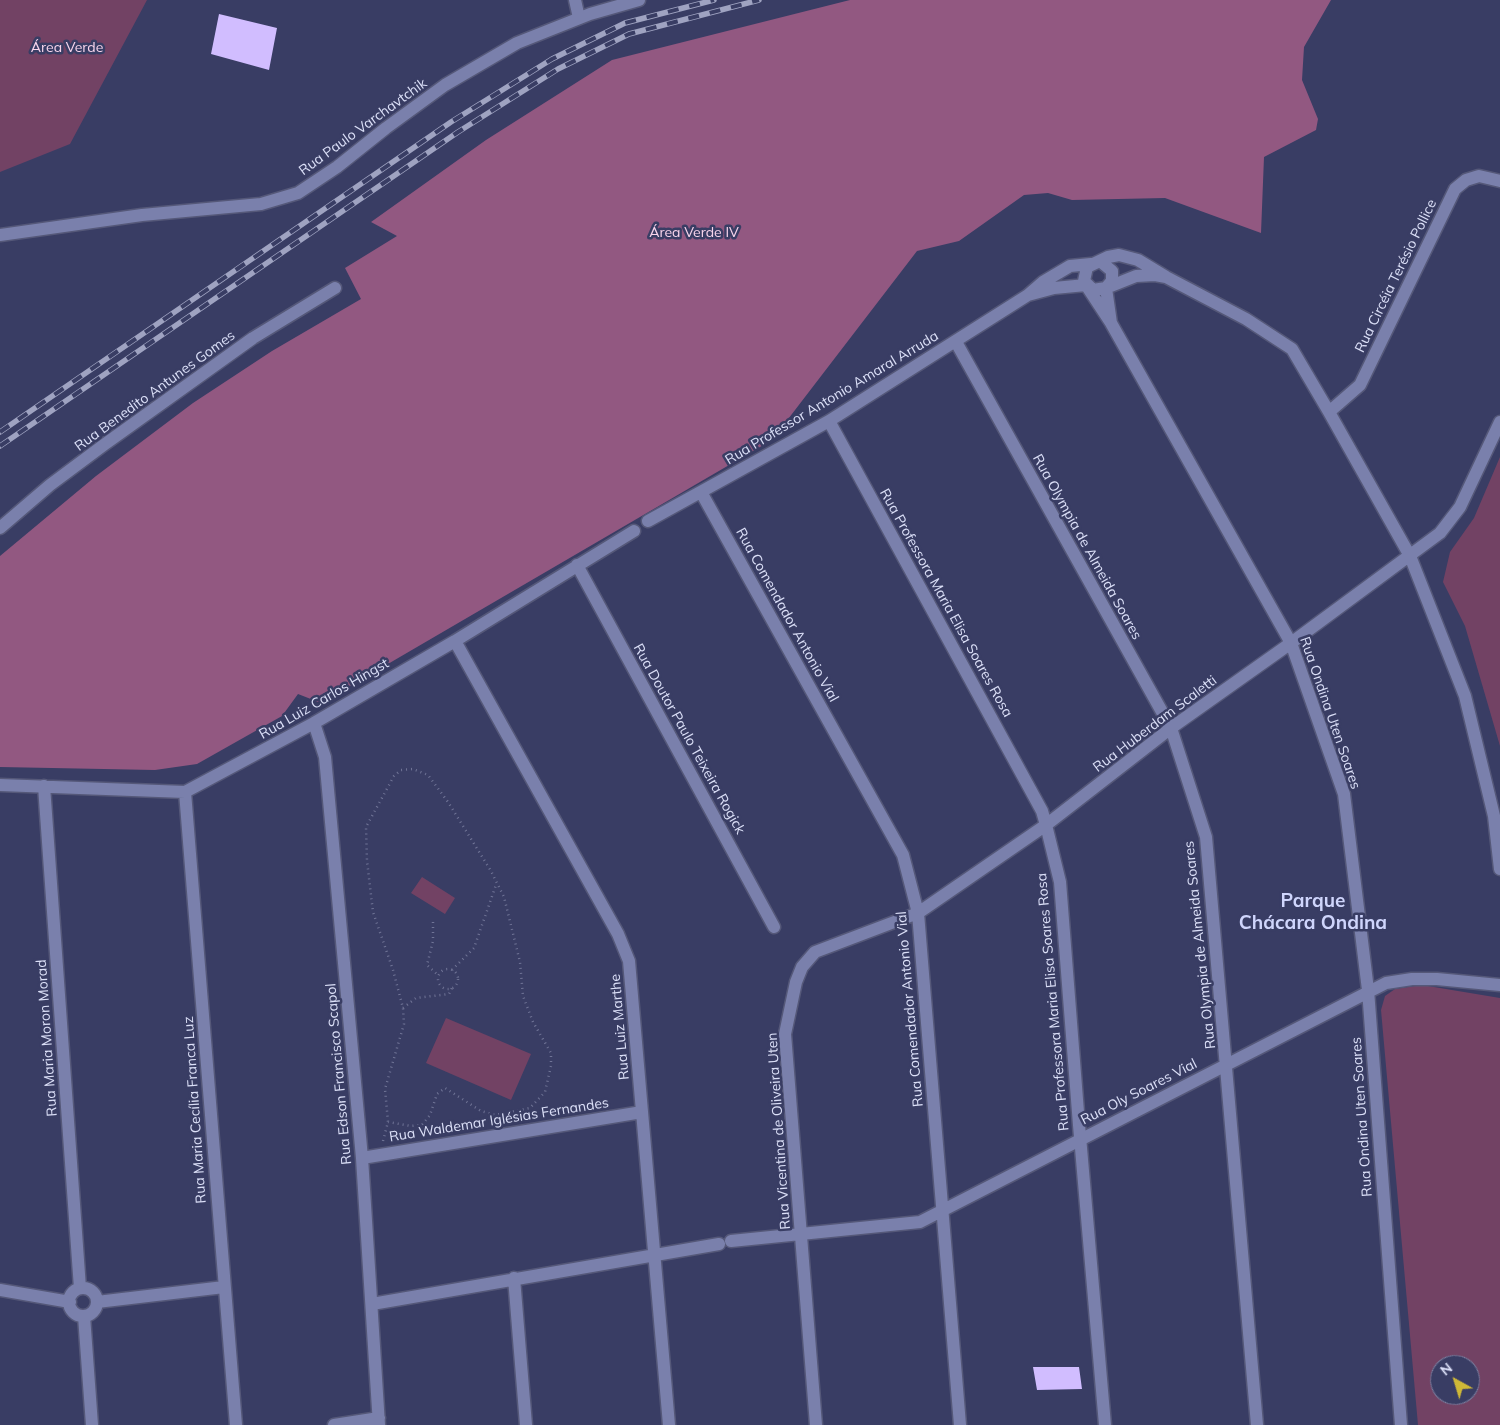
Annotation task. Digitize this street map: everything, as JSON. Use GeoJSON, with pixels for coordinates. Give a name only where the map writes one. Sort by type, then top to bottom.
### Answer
{"type":"FeatureCollection","features":[{"type":"Feature","properties":{"kind":"street"},"geometry":{"type":"LineString","coordinates":[[575,0],[578,18]]}},
{"type":"Feature","properties":{"kind":"street","name":"Rua Paulo Varchavtchik"},"geometry":{"type":"LineString","coordinates":[[0,235],[142,215],[261,204],[298,193],[337,167],[445,85],[517,43],[578,18],[639,0]]}},
{"type":"Feature","properties":{"kind":"street","name":"Rua Circéia Terésio Pollice"},"geometry":{"type":"LineString","coordinates":[[1329,412],[1360,385],[1455,189],[1466,180],[1479,176],[1500,182]]}},
{"type":"Feature","properties":{"kind":"street"},"geometry":{"type":"LineString","coordinates":[[1028,296],[1043,282],[1070,266],[1096,263],[1119,255],[1138,260],[1267,331],[1292,349],[1410,556],[1465,696],[1494,816],[1500,869]]}},
{"type":"Feature","properties":{"kind":"street"},"geometry":{"type":"LineString","coordinates":[[1086,285],[1084,272],[1096,263]]}},
{"type":"Feature","properties":{"kind":"street"},"geometry":{"type":"LineString","coordinates":[[1096,263],[1112,271],[1112,281],[1106,288],[1111,324]]}},
{"type":"Feature","properties":{"kind":"street"},"geometry":{"type":"LineString","coordinates":[[1028,296],[1054,288],[1086,285],[1093,290],[1106,288],[1136,276],[1147,274],[1166,277]]}},
{"type":"Feature","properties":{"kind":"street","name":"Rua Ondina Uten Soares"},"geometry":{"type":"LineString","coordinates":[[1086,285],[1111,324],[1291,643],[1344,794],[1368,990],[1401,1425]]}},
{"type":"Feature","properties":{"kind":"street","name":"Rua Benedito Antunes Gomes"},"geometry":{"type":"LineString","coordinates":[[0,528],[50,485],[105,444],[254,338],[335,288]]}},
{"type":"Feature","properties":{"kind":"street","name":"Rua Professor Antonio Amaral Arruda"},"geometry":{"type":"LineString","coordinates":[[648,522],[829,421],[1028,296]]}},
{"type":"Feature","properties":{"kind":"street","name":"Rua Olympia de Almeida Soares"},"geometry":{"type":"LineString","coordinates":[[956,342],[1171,728],[1206,837],[1258,1425]]}},
{"type":"Feature","properties":{"kind":"street","name":"Rua Professora Maria Elisa Soares Rosa"},"geometry":{"type":"LineString","coordinates":[[829,421],[1042,811],[1060,882],[1105,1425]]}},
{"type":"Feature","properties":{"kind":"street"},"geometry":{"type":"LineString","coordinates":[[1410,556],[1440,533],[1460,507],[1500,422]]}},
{"type":"Feature","properties":{"kind":"street","name":"Rua Comendador Antonio Vial"},"geometry":{"type":"LineString","coordinates":[[701,492],[903,855],[918,912],[960,1425]]}},
{"type":"Feature","properties":{"kind":"street","name":"Rua Luiz Carlos Hingst"},"geometry":{"type":"LineString","coordinates":[[185,792],[314,723],[455,641],[634,531]]}},
{"type":"Feature","properties":{"kind":"street","name":"Rua Huberdam Scaletti"},"geometry":{"type":"LineString","coordinates":[[918,912],[1046,826],[1171,728],[1410,556]]}},
{"type":"Feature","properties":{"kind":"street","name":"Rua Doutor Paulo Teixeira Rogick"},"geometry":{"type":"LineString","coordinates":[[577,565],[774,927]]}},
{"type":"Feature","properties":{"kind":"street","name":"Rua Luiz Marthe"},"geometry":{"type":"LineString","coordinates":[[455,641],[613,926],[629,961],[669,1425]]}},
{"type":"Feature","properties":{"kind":"street","name":"Rua Edson Francisco Scapol"},"geometry":{"type":"LineString","coordinates":[[314,723],[325,757],[362,1158],[379,1421]]}},
{"type":"Feature","properties":{"kind":"street"},"geometry":{"type":"LineString","coordinates":[[0,785],[185,792]]}},
{"type":"Feature","properties":{"kind":"street","name":"Rua Maria Moron Morad"},"geometry":{"type":"LineString","coordinates":[[44,786],[80,1288]]}},
{"type":"Feature","properties":{"kind":"street","name":"Rua Maria Cecília Franca Luz"},"geometry":{"type":"LineString","coordinates":[[185,792],[236,1425]]}},
{"type":"Feature","properties":{"kind":"street","name":"Rua Vicentina de Oliveira Uten"},"geometry":{"type":"LineString","coordinates":[[816,1425],[785,1034],[796,982],[802,967],[815,952],[918,912]]}},
{"type":"Feature","properties":{"kind":"street","name":"Rua Oly Soares Vial"},"geometry":{"type":"LineString","coordinates":[[372,1304],[725,1242],[920,1222],[1386,982],[1412,979],[1500,984]]}},
{"type":"Feature","properties":{"kind":"street","name":"Rua Waldemar Iglésias Fernandes"},"geometry":{"type":"LineString","coordinates":[[362,1158],[642,1112]]}},
{"type":"Feature","properties":{"kind":"street"},"geometry":{"type":"LineString","coordinates":[[514,1278],[526,1425]]}},
{"type":"Feature","properties":{"kind":"street"},"geometry":{"type":"LineString","coordinates":[[97,1302],[224,1287]]}},
{"type":"Feature","properties":{"kind":"street"},"geometry":{"type":"LineString","coordinates":[[80,1288],[94,1292],[97,1302],[93,1312],[84,1316],[73,1312],[70,1302],[74,1292],[80,1288]]}},
{"type":"Feature","properties":{"kind":"street"},"geometry":{"type":"LineString","coordinates":[[0,1290],[70,1302]]}},
{"type":"Feature","properties":{"kind":"street"},"geometry":{"type":"LineString","coordinates":[[84,1316],[92,1425]]}},
{"type":"Feature","properties":{"kind":"street"},"geometry":{"type":"LineString","coordinates":[[334,1425],[379,1421]]}},
{"type":"Feature","properties":{"kind":"path"},"geometry":{"type":"LineString","coordinates":[[380,1155],[388,1122],[385,1089],[404,1024],[403,1008],[394,970],[373,912],[367,861],[366,826],[394,776],[402,770],[413,769],[428,775],[472,840],[504,897],[520,962],[526,1005],[551,1053],[551,1066],[545,1092],[530,1108],[495,1115],[481,1111],[445,1088],[437,1094],[430,1115],[422,1125],[411,1126],[388,1122]]}},
{"type":"Feature","properties":{"kind":"path"},"geometry":{"type":"LineString","coordinates":[[452,970],[474,948],[497,883]]}},
{"type":"Feature","properties":{"kind":"path"},"geometry":{"type":"LineString","coordinates":[[433,922],[433,942],[427,965],[438,976]]}},
{"type":"Feature","properties":{"kind":"path"},"geometry":{"type":"LineString","coordinates":[[403,1008],[416,998],[449,994],[458,980],[457,974],[452,970],[442,970],[438,976],[438,982],[442,987],[452,988]]}},
{"type":"Feature","properties":{"kind":"green space","name":"Área Verde"},"geometry":{"type":"Polygon","coordinates":[[[0,0],[147,0],[70,144],[0,172],[0,0]]]}},
{"type":"Feature","properties":{"kind":"green space","name":"Área Verde IV"},"geometry":{"type":"Polygon","coordinates":[[[850,0],[1331,0],[1304,47],[1302,80],[1318,119],[1316,130],[1264,157],[1261,233],[1165,198],[1072,200],[1048,193],[1024,195],[959,241],[917,251],[772,440],[321,703],[298,694],[282,716],[197,764],[155,770],[0,767],[0,556],[96,476],[193,403],[272,351],[361,299],[345,268],[397,236],[371,222],[486,140],[612,60],[850,0]]]}},
{"type":"Feature","properties":{"kind":"green space"},"geometry":{"type":"Polygon","coordinates":[[[1500,457],[1500,746],[1465,626],[1443,582],[1450,552],[1474,518],[1500,457]]]}},
{"type":"Feature","properties":{"kind":"green space"},"geometry":{"type":"Polygon","coordinates":[[[422,877],[455,898],[445,914],[411,893],[422,877]]]}},
{"type":"Feature","properties":{"kind":"green space"},"geometry":{"type":"Polygon","coordinates":[[[1422,985],[1500,998],[1500,1425],[1418,1425],[1381,1010],[1385,996],[1395,989],[1422,985]]]}},
{"type":"Feature","properties":{"kind":"green space"},"geometry":{"type":"Polygon","coordinates":[[[446,1018],[531,1054],[511,1100],[426,1063],[446,1018]]]}},
{"type":"Feature","properties":{"kind":"building"},"geometry":{"type":"Polygon","coordinates":[[[219,14],[277,28],[269,70],[211,54],[219,14]]]}},
{"type":"Feature","properties":{"kind":"building"},"geometry":{"type":"Polygon","coordinates":[[[1033,1367],[1079,1367],[1082,1389],[1037,1390],[1033,1367]]]}},
{"type":"Feature","properties":{"kind":"railway"},"geometry":{"type":"LineString","coordinates":[[0,432],[451,122],[552,59],[625,23],[714,0]]}},
{"type":"Feature","properties":{"kind":"railway"},"geometry":{"type":"LineString","coordinates":[[0,446],[458,132],[558,69],[629,34],[759,0]]}},
{"type":"Feature","properties":{"kind":"district","name":"Parque Chácara Ondina"},"geometry":{"type":"Point","coordinates":[1313,912]}}]}
